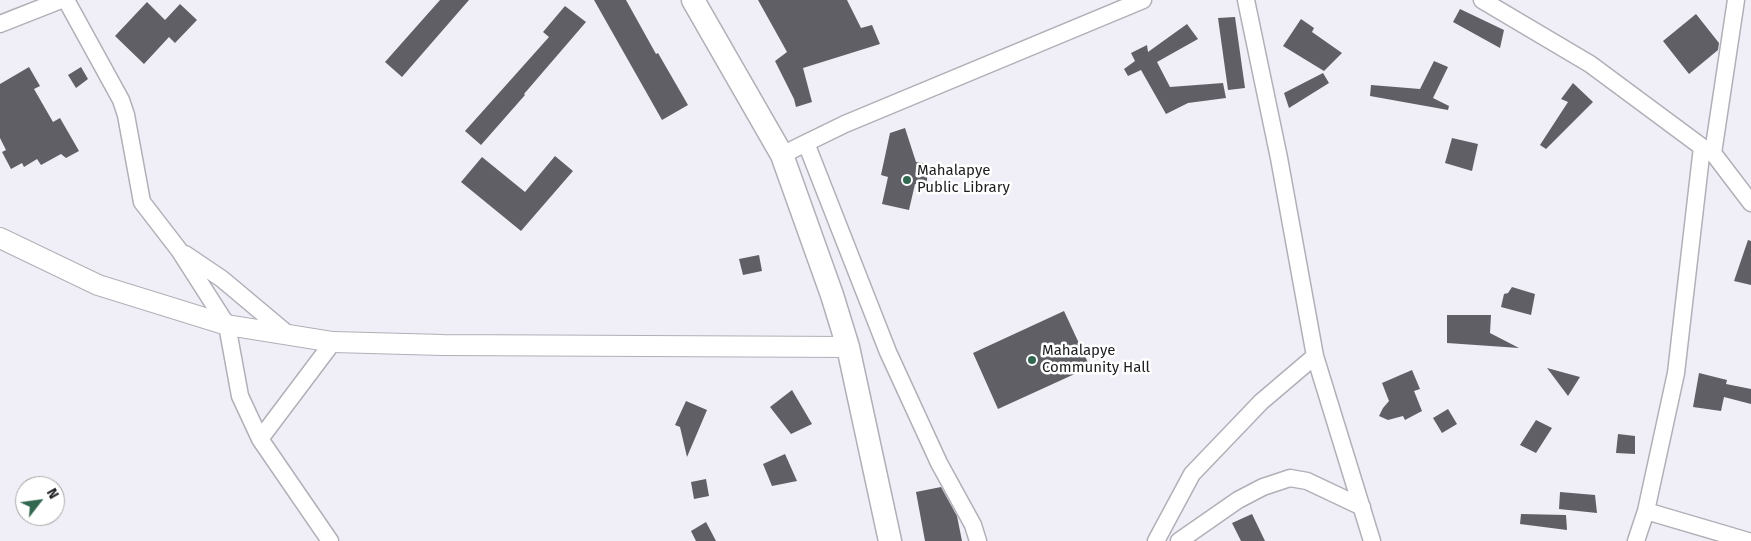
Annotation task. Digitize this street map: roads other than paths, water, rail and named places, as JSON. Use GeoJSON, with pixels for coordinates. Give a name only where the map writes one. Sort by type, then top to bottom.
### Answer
{"type":"FeatureCollection","features":[{"type":"Feature","properties":{"kind":"main road"},"geometry":{"type":"LineString","coordinates":[[692,0],[782,155],[832,295],[848,347],[890,541]]}},
{"type":"Feature","properties":{"kind":"street"},"geometry":{"type":"LineString","coordinates":[[0,24],[61,0]]}},
{"type":"Feature","properties":{"kind":"street"},"geometry":{"type":"LineString","coordinates":[[66,0],[121,100],[126,115],[142,202],[179,250],[226,325],[240,396],[260,439],[330,541]]}},
{"type":"Feature","properties":{"kind":"street"},"geometry":{"type":"LineString","coordinates":[[782,155],[845,124],[1144,0]]}},
{"type":"Feature","properties":{"kind":"street"},"geometry":{"type":"LineString","coordinates":[[1246,0],[1279,158],[1315,356],[1372,541]]}},
{"type":"Feature","properties":{"kind":"street"},"geometry":{"type":"LineString","coordinates":[[1482,0],[1590,64],[1708,150],[1751,203]]}},
{"type":"Feature","properties":{"kind":"street"},"geometry":{"type":"LineString","coordinates":[[1636,541],[1646,511],[1676,372],[1708,150],[1736,0]]}},
{"type":"Feature","properties":{"kind":"street"},"geometry":{"type":"LineString","coordinates":[[806,143],[888,352],[939,463],[973,526],[978,541]]}},
{"type":"Feature","properties":{"kind":"street"},"geometry":{"type":"LineString","coordinates":[[0,238],[98,285],[226,325],[292,337],[333,342],[453,345],[848,347]]}},
{"type":"Feature","properties":{"kind":"street"},"geometry":{"type":"LineString","coordinates":[[179,250],[222,280],[292,337]]}},
{"type":"Feature","properties":{"kind":"street"},"geometry":{"type":"LineString","coordinates":[[260,439],[333,342]]}},
{"type":"Feature","properties":{"kind":"street"},"geometry":{"type":"LineString","coordinates":[[1156,541],[1192,474],[1260,402],[1315,356]]}},
{"type":"Feature","properties":{"kind":"street"},"geometry":{"type":"LineString","coordinates":[[1179,541],[1238,500],[1263,487],[1290,478],[1307,481],[1362,507]]}},
{"type":"Feature","properties":{"kind":"street"},"geometry":{"type":"LineString","coordinates":[[1646,511],[1748,541]]}},
{"type":"Feature","properties":{"kind":"place","name":"Mahalapye Public Library"},"geometry":{"type":"Point","coordinates":[907,180]}},
{"type":"Feature","properties":{"kind":"place","name":"Mahalapye Community Hall"},"geometry":{"type":"Point","coordinates":[1032,360]}}]}
